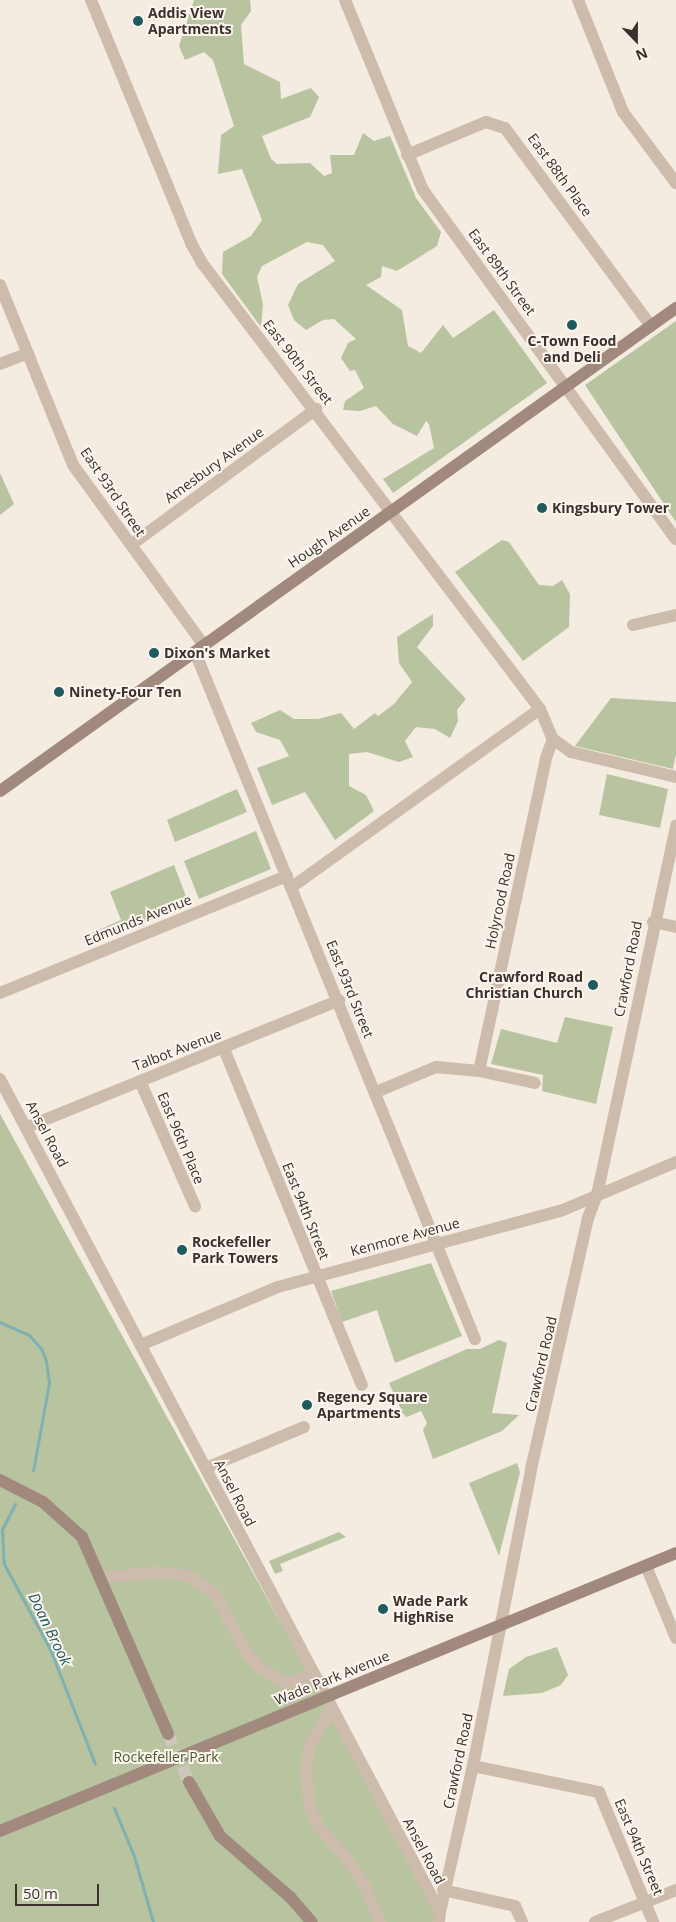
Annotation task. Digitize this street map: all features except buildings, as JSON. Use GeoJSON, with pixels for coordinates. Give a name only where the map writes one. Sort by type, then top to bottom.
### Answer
{"type":"FeatureCollection","features":[{"type":"Feature","properties":{"kind":"street","name":"East 90th Street"},"geometry":{"type":"LineString","coordinates":[[91,0],[195,250],[540,709],[553,739]]}},
{"type":"Feature","properties":{"kind":"street","name":"East 89th Street"},"geometry":{"type":"LineString","coordinates":[[345,0],[407,155],[423,190],[567,384],[676,539]]}},
{"type":"Feature","properties":{"kind":"street"},"geometry":{"type":"LineString","coordinates":[[578,0],[623,112],[676,183]]}},
{"type":"Feature","properties":{"kind":"street","name":"East 88th Place"},"geometry":{"type":"LineString","coordinates":[[407,155],[486,122],[506,128],[651,326]]}},
{"type":"Feature","properties":{"kind":"street","name":"East 93rd Street"},"geometry":{"type":"LineString","coordinates":[[0,285],[73,465],[131,545],[199,648],[289,881],[339,1000],[475,1339]]}},
{"type":"Feature","properties":{"kind":"street","name":"Hough Avenue"},"geometry":{"type":"LineString","coordinates":[[0,791],[567,384],[676,308]]}},
{"type":"Feature","properties":{"kind":"street"},"geometry":{"type":"LineString","coordinates":[[0,364],[28,353]]}},
{"type":"Feature","properties":{"kind":"street","name":"Amesbury Avenue"},"geometry":{"type":"LineString","coordinates":[[131,545],[316,409]]}},
{"type":"Feature","properties":{"kind":"street"},"geometry":{"type":"LineString","coordinates":[[633,625],[676,615]]}},
{"type":"Feature","properties":{"kind":"street","name":"Edmunds Avenue"},"geometry":{"type":"LineString","coordinates":[[0,993],[289,881],[540,709]]}},
{"type":"Feature","properties":{"kind":"street"},"geometry":{"type":"LineString","coordinates":[[553,739],[571,752],[676,777]]}},
{"type":"Feature","properties":{"kind":"street","name":"Holyrood Road"},"geometry":{"type":"LineString","coordinates":[[479,1071],[544,768],[553,739]]}},
{"type":"Feature","properties":{"kind":"street","name":"Crawford Road"},"geometry":{"type":"LineString","coordinates":[[439,1917],[443,1890],[473,1766],[531,1469],[588,1218],[597,1195],[653,922],[676,825]]}},
{"type":"Feature","properties":{"kind":"street"},"geometry":{"type":"LineString","coordinates":[[653,922],[676,927]]}},
{"type":"Feature","properties":{"kind":"street","name":"Talbot Avenue"},"geometry":{"type":"LineString","coordinates":[[26,1127],[224,1049],[339,1000]]}},
{"type":"Feature","properties":{"kind":"street","name":"East 94th Street"},"geometry":{"type":"LineString","coordinates":[[224,1049],[362,1385]]}},
{"type":"Feature","properties":{"kind":"street"},"geometry":{"type":"LineString","coordinates":[[376,1092],[436,1067],[479,1071],[536,1083]]}},
{"type":"Feature","properties":{"kind":"street","name":"Ansel Road"},"geometry":{"type":"LineString","coordinates":[[0,1079],[143,1344],[439,1917]]}},
{"type":"Feature","properties":{"kind":"street","name":"East 96th Place"},"geometry":{"type":"LineString","coordinates":[[140,1081],[194,1206]]}},
{"type":"Feature","properties":{"kind":"street","name":"Kenmore Avenue"},"geometry":{"type":"LineString","coordinates":[[143,1344],[278,1287],[563,1210],[676,1162]]}},
{"type":"Feature","properties":{"kind":"street"},"geometry":{"type":"LineString","coordinates":[[206,1468],[304,1427]]}},
{"type":"Feature","properties":{"kind":"street"},"geometry":{"type":"LineString","coordinates":[[0,1480],[32,1495],[74,1528],[88,1548],[168,1734]]}},
{"type":"Feature","properties":{"kind":"street","name":"Wade Park Avenue"},"geometry":{"type":"LineString","coordinates":[[0,1831],[328,1704],[502,1624],[676,1553]]}},
{"type":"Feature","properties":{"kind":"street"},"geometry":{"type":"LineString","coordinates":[[646,1566],[676,1638]]}},
{"type":"Feature","properties":{"kind":"street"},"geometry":{"type":"LineString","coordinates":[[102,1578],[159,1572],[198,1580],[216,1595],[245,1652],[261,1669],[286,1683],[313,1676]]}},
{"type":"Feature","properties":{"kind":"street"},"geometry":{"type":"LineString","coordinates":[[328,1704],[310,1745],[306,1772],[308,1803],[318,1826],[347,1859],[366,1888],[380,1922]]}},
{"type":"Feature","properties":{"kind":"street","name":"East 94th Street"},"geometry":{"type":"LineString","coordinates":[[473,1766],[600,1792],[653,1922]]}},
{"type":"Feature","properties":{"kind":"street"},"geometry":{"type":"LineString","coordinates":[[189,1782],[220,1836],[290,1897],[312,1922]]}},
{"type":"Feature","properties":{"kind":"street"},"geometry":{"type":"LineString","coordinates":[[443,1890],[515,1906],[522,1922]]}},
{"type":"Feature","properties":{"kind":"street"},"geometry":{"type":"LineString","coordinates":[[595,1922],[646,1904],[676,1890]]}},
{"type":"Feature","properties":{"kind":"green space"},"geometry":{"type":"Polygon","coordinates":[[[194,0],[250,0],[251,11],[241,25],[244,64],[280,82],[281,99],[311,88],[319,97],[310,117],[262,136],[271,159],[277,164],[310,163],[324,176],[332,173],[330,155],[354,155],[363,133],[374,141],[390,136],[416,198],[441,232],[437,246],[397,271],[382,266],[381,277],[366,285],[402,310],[408,346],[421,353],[443,325],[453,338],[494,310],[547,383],[393,493],[383,479],[434,448],[429,424],[426,421],[417,436],[393,424],[376,406],[360,411],[343,410],[345,401],[364,388],[355,370],[350,371],[341,358],[348,343],[356,339],[334,319],[323,320],[306,330],[294,320],[288,305],[298,284],[335,261],[323,245],[307,242],[262,266],[257,277],[263,304],[261,327],[222,274],[223,252],[251,236],[262,220],[242,169],[218,174],[221,135],[234,126],[213,60],[204,52],[185,60],[179,46],[194,0]]]}},
{"type":"Feature","properties":{"kind":"green space"},"geometry":{"type":"Polygon","coordinates":[[[676,321],[676,522],[585,385],[676,321]]]}},
{"type":"Feature","properties":{"kind":"green space"},"geometry":{"type":"Polygon","coordinates":[[[0,473],[14,504],[0,515],[0,473]]]}},
{"type":"Feature","properties":{"kind":"green space"},"geometry":{"type":"Polygon","coordinates":[[[502,540],[509,542],[539,585],[553,586],[562,580],[570,594],[569,627],[523,661],[455,572],[502,540]]]}},
{"type":"Feature","properties":{"kind":"green space"},"geometry":{"type":"Polygon","coordinates":[[[433,614],[433,626],[417,647],[466,699],[457,710],[458,721],[450,738],[435,729],[416,727],[405,741],[413,757],[399,762],[367,752],[349,754],[349,786],[366,795],[374,811],[335,840],[305,792],[272,805],[257,768],[289,756],[280,740],[256,732],[251,723],[280,710],[294,719],[318,719],[341,713],[354,729],[375,713],[378,716],[394,704],[412,682],[399,663],[397,637],[433,614]]]}},
{"type":"Feature","properties":{"kind":"green space"},"geometry":{"type":"Polygon","coordinates":[[[611,698],[676,702],[676,754],[673,769],[575,746],[611,698]]]}},
{"type":"Feature","properties":{"kind":"green space"},"geometry":{"type":"Polygon","coordinates":[[[607,774],[668,789],[660,828],[599,815],[607,774]]]}},
{"type":"Feature","properties":{"kind":"green space"},"geometry":{"type":"Polygon","coordinates":[[[237,789],[247,812],[175,842],[167,820],[237,789]]]}},
{"type":"Feature","properties":{"kind":"green space"},"geometry":{"type":"Polygon","coordinates":[[[256,831],[271,869],[199,899],[184,861],[256,831]]]}},
{"type":"Feature","properties":{"kind":"green space"},"geometry":{"type":"Polygon","coordinates":[[[174,865],[189,904],[95,942],[92,933],[121,920],[110,892],[174,865]]]}},
{"type":"Feature","properties":{"kind":"green space"},"geometry":{"type":"Polygon","coordinates":[[[565,1017],[613,1027],[596,1104],[542,1091],[543,1075],[491,1064],[501,1029],[557,1043],[565,1017]]]}},
{"type":"Feature","properties":{"kind":"green space","name":"Rockefeller Park"},"geometry":{"type":"Polygon","coordinates":[[[0,1114],[440,1912],[439,1922],[0,1922],[0,1114]]]}},
{"type":"Feature","properties":{"kind":"green space"},"geometry":{"type":"Polygon","coordinates":[[[431,1263],[462,1336],[395,1363],[377,1310],[342,1322],[331,1291],[431,1263]]]}},
{"type":"Feature","properties":{"kind":"green space"},"geometry":{"type":"Polygon","coordinates":[[[499,1340],[507,1343],[492,1413],[519,1415],[502,1431],[433,1459],[423,1430],[427,1423],[421,1411],[407,1417],[403,1414],[389,1383],[467,1349],[480,1349],[499,1340]]]}},
{"type":"Feature","properties":{"kind":"green space"},"geometry":{"type":"Polygon","coordinates":[[[517,1463],[520,1472],[499,1556],[469,1483],[517,1463]]]}},
{"type":"Feature","properties":{"kind":"green space"},"geometry":{"type":"Polygon","coordinates":[[[339,1532],[346,1537],[280,1564],[283,1571],[275,1574],[269,1561],[339,1532]]]}},
{"type":"Feature","properties":{"kind":"green space"},"geometry":{"type":"Polygon","coordinates":[[[557,1647],[568,1675],[561,1685],[542,1693],[503,1696],[509,1669],[526,1657],[557,1647]]]}},
{"type":"Feature","properties":{"kind":"waterway","name":"Doan Brook"},"geometry":{"type":"LineString","coordinates":[[0,1322],[29,1335],[42,1350],[46,1361],[49,1383],[33,1471]]}},
{"type":"Feature","properties":{"kind":"waterway","name":"Doan Brook"},"geometry":{"type":"LineString","coordinates":[[15,1504],[2,1530],[4,1564],[50,1649],[95,1764]]}},
{"type":"Feature","properties":{"kind":"waterway","name":"Doan Brook"},"geometry":{"type":"LineString","coordinates":[[114,1808],[134,1856],[153,1922]]}},
{"type":"Feature","properties":{"kind":"tunnel"},"geometry":{"type":"LineString","coordinates":[[168,1734],[189,1782]]}},
{"type":"Feature","properties":{"kind":"place","name":"Addis View Apartments"},"geometry":{"type":"Point","coordinates":[138,21]}},
{"type":"Feature","properties":{"kind":"place","name":"C-Town Food and Deli"},"geometry":{"type":"Point","coordinates":[572,325]}},
{"type":"Feature","properties":{"kind":"place","name":"Kingsbury Tower"},"geometry":{"type":"Point","coordinates":[542,508]}},
{"type":"Feature","properties":{"kind":"place","name":"Dixon's Market"},"geometry":{"type":"Point","coordinates":[154,653]}},
{"type":"Feature","properties":{"kind":"place","name":"Ninety-Four Ten"},"geometry":{"type":"Point","coordinates":[59,692]}},
{"type":"Feature","properties":{"kind":"place","name":"Crawford Road Christian Church"},"geometry":{"type":"Point","coordinates":[593,985]}},
{"type":"Feature","properties":{"kind":"place","name":"Rockefeller Park Towers"},"geometry":{"type":"Point","coordinates":[182,1250]}},
{"type":"Feature","properties":{"kind":"place","name":"Regency Square Apartments"},"geometry":{"type":"Point","coordinates":[307,1405]}},
{"type":"Feature","properties":{"kind":"place","name":"Wade Park HighRise"},"geometry":{"type":"Point","coordinates":[383,1609]}}]}
